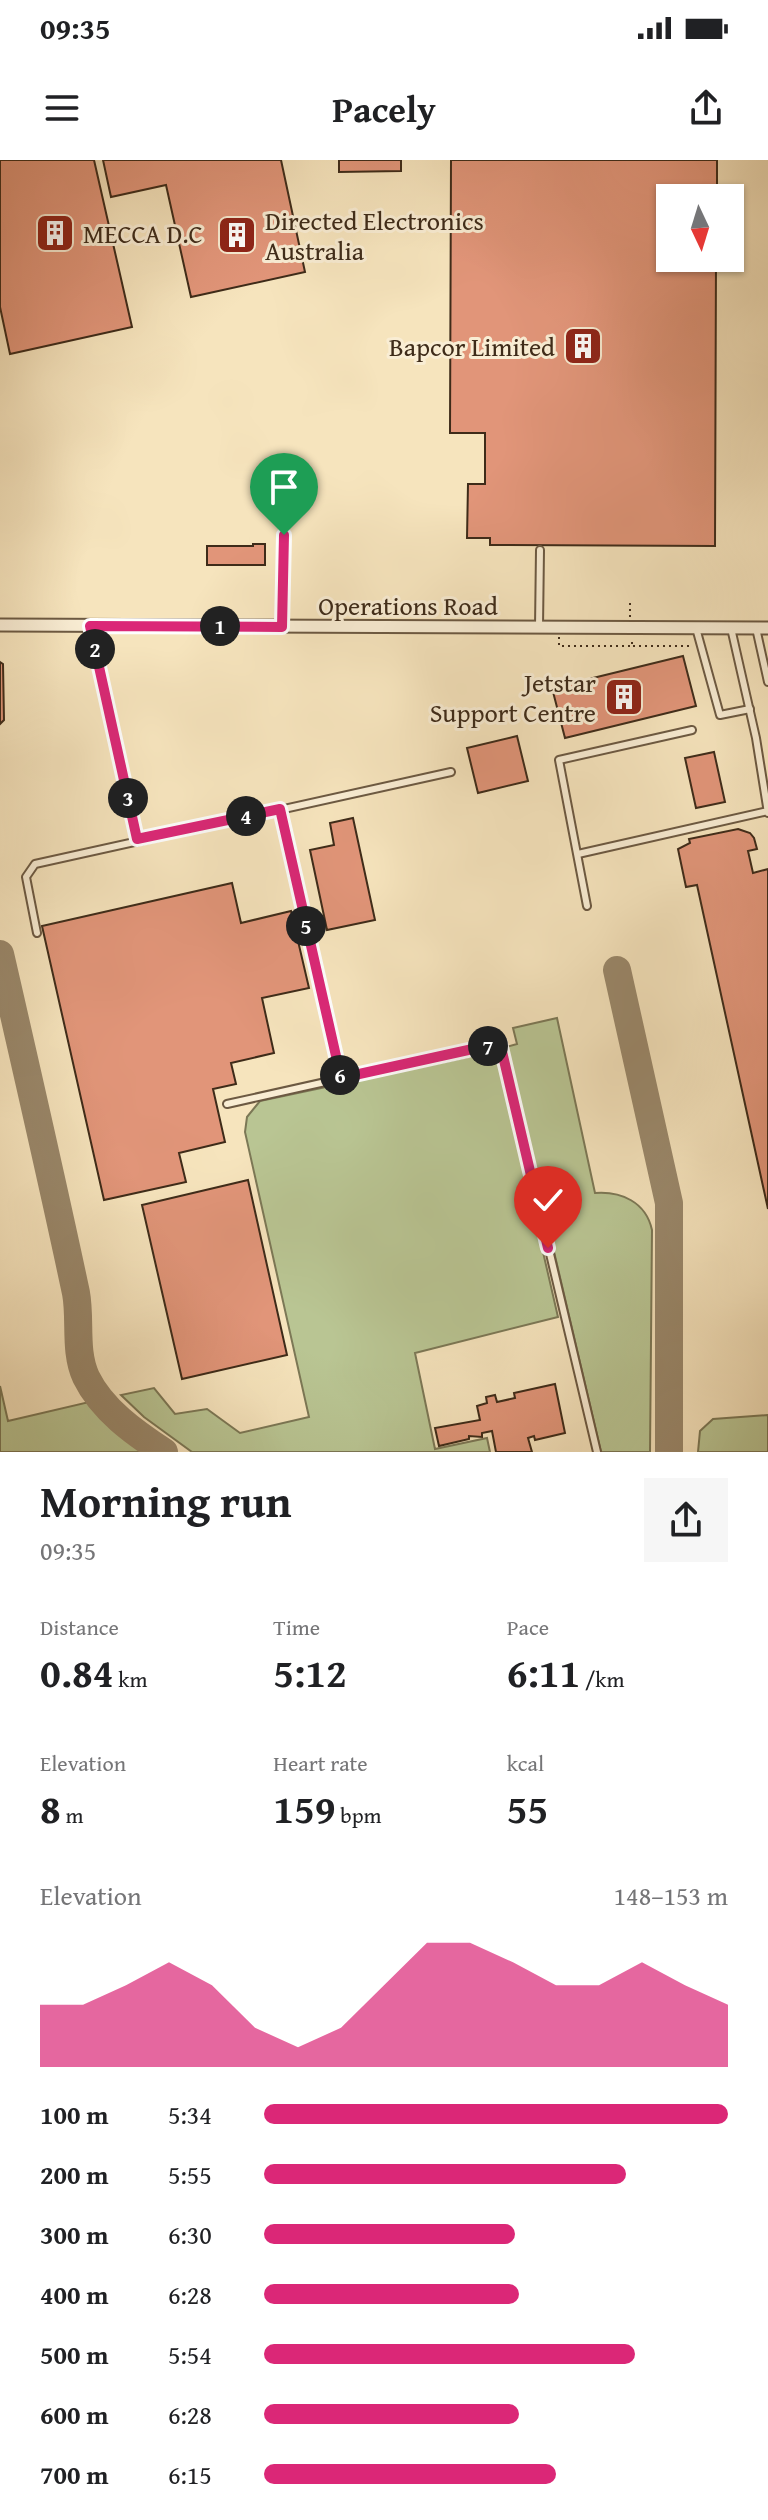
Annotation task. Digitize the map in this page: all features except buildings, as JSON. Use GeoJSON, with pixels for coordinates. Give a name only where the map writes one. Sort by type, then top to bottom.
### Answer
{"type":"FeatureCollection","features":[{"type":"Feature","properties":{"kind":"street","name":"Operations Road"},"geometry":{"type":"LineString","coordinates":[[0,625],[762,628]]}},
{"type":"Feature","properties":{"kind":"lane"},"geometry":{"type":"LineString","coordinates":[[282,627],[284,535]]}},
{"type":"Feature","properties":{"kind":"lane"},"geometry":{"type":"LineString","coordinates":[[539,627],[540,550]]}},
{"type":"Feature","properties":{"kind":"lane"},"geometry":{"type":"LineString","coordinates":[[90,626],[137,839]]}},
{"type":"Feature","properties":{"kind":"lane"},"geometry":{"type":"LineString","coordinates":[[696,628],[720,715],[750,709]]}},
{"type":"Feature","properties":{"kind":"lane"},"geometry":{"type":"LineString","coordinates":[[578,854],[768,812],[750,709],[730,628]]}},
{"type":"Feature","properties":{"kind":"lane"},"geometry":{"type":"LineString","coordinates":[[762,628],[768,682]]}},
{"type":"Feature","properties":{"kind":"lane"},"geometry":{"type":"LineString","coordinates":[[587,906],[559,760],[692,730]]}},
{"type":"Feature","properties":{"kind":"lane"},"geometry":{"type":"LineString","coordinates":[[37,933],[27,886],[30,868],[42,862],[451,772]]}},
{"type":"Feature","properties":{"kind":"lane"},"geometry":{"type":"LineString","coordinates":[[280,809],[341,1078]]}},
{"type":"Feature","properties":{"kind":"lane"},"geometry":{"type":"LineString","coordinates":[[227,1104],[500,1043],[597,1452]]}},
{"type":"Feature","properties":{"kind":"path"},"geometry":{"type":"LineString","coordinates":[[632,646],[701,647]]}},
{"type":"Feature","properties":{"kind":"green space"},"geometry":{"type":"Polygon","coordinates":[[[557,1018],[595,1193],[614,1194],[631,1200],[644,1212],[652,1230],[650,1452],[601,1452],[506,1047],[517,1044],[513,1028],[557,1018]]]}},
{"type":"Feature","properties":{"kind":"green space"},"geometry":{"type":"Polygon","coordinates":[[[491,1052],[498,1057],[558,1317],[415,1353],[435,1449],[487,1438],[490,1452],[192,1452],[144,1417],[121,1395],[154,1388],[175,1414],[207,1409],[240,1433],[309,1417],[245,1132],[247,1117],[260,1101],[491,1052]]]}},
{"type":"Feature","properties":{"kind":"green space"},"geometry":{"type":"Polygon","coordinates":[[[0,1386],[8,1421],[89,1402],[142,1452],[0,1452],[0,1386]]]}},
{"type":"Feature","properties":{"kind":"green space"},"geometry":{"type":"Polygon","coordinates":[[[768,1415],[768,1452],[698,1452],[700,1431],[713,1419],[768,1415]]]}},
{"type":"Feature","properties":{"kind":"taxiway"},"geometry":{"type":"LineString","coordinates":[[0,954],[76,1293],[82,1367],[93,1389],[110,1410],[164,1452]]}},
{"type":"Feature","properties":{"kind":"taxiway"},"geometry":{"type":"LineString","coordinates":[[617,970],[669,1203],[669,1452]]}},
{"type":"Feature","properties":{"kind":"place","name":"MECCA D.C"},"geometry":{"type":"Point","coordinates":[55,233]}},
{"type":"Feature","properties":{"kind":"place","name":"Directed Electronics Australia"},"geometry":{"type":"Point","coordinates":[237,235]}},
{"type":"Feature","properties":{"kind":"place","name":"Bapcor Limited"},"geometry":{"type":"Point","coordinates":[583,346]}},
{"type":"Feature","properties":{"kind":"place","name":"Jetstar Support Centre"},"geometry":{"type":"Point","coordinates":[624,697]}},
{"type":"Feature","properties":{"kind":"route"},"geometry":{"type":"LineString","coordinates":[[284,535],[282,627],[90,626],[137,839],[280,809],[341,1078],[500,1043],[548,1248]]}}]}
